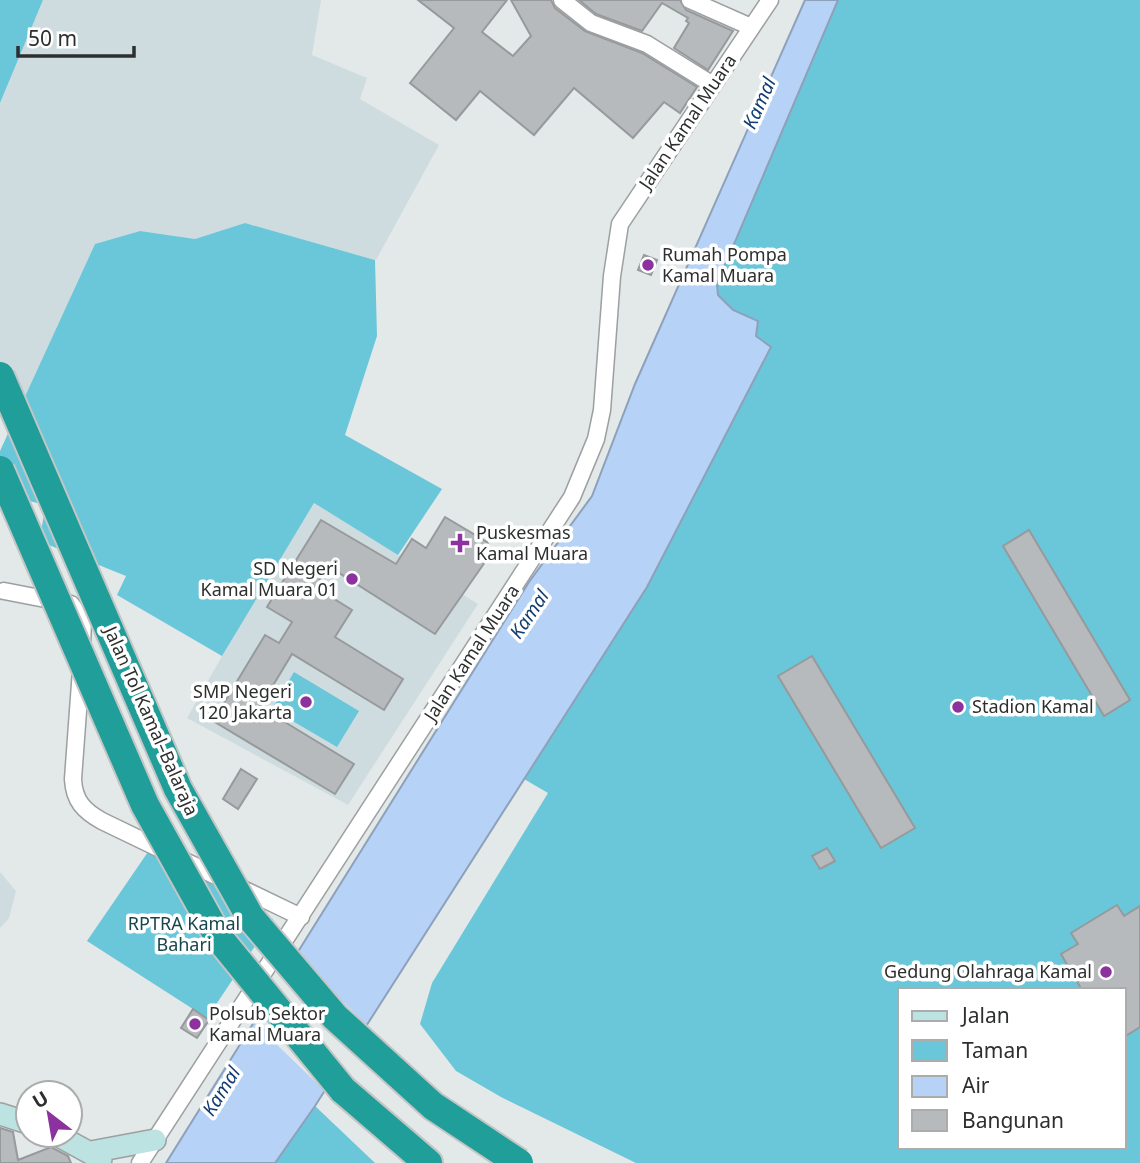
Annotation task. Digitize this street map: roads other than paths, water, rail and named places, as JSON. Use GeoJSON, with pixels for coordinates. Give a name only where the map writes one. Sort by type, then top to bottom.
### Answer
{"type":"FeatureCollection","features":[{"type":"Feature","properties":{"kind":"highway","name":"Jalan Tol Kamal–Balaraja"},"geometry":{"type":"LineString","coordinates":[[0,376],[178,789],[250,918],[335,1017],[403,1079],[433,1106],[519,1163]]}},
{"type":"Feature","properties":{"kind":"highway"},"geometry":{"type":"LineString","coordinates":[[0,470],[145,805],[219,939],[343,1090],[428,1163]]}},
{"type":"Feature","properties":{"kind":"main road"},"geometry":{"type":"LineString","coordinates":[[89,1155],[155,1140]]}},
{"type":"Feature","properties":{"kind":"street"},"geometry":{"type":"LineString","coordinates":[[562,0],[591,23],[647,44],[713,85]]}},
{"type":"Feature","properties":{"kind":"street"},"geometry":{"type":"LineString","coordinates":[[690,0],[751,27]]}},
{"type":"Feature","properties":{"kind":"street","name":"Jalan Kamal Muara"},"geometry":{"type":"LineString","coordinates":[[139,1163],[572,497],[596,439],[602,410],[612,276],[620,224],[770,0]]}},
{"type":"Feature","properties":{"kind":"street"},"geometry":{"type":"LineString","coordinates":[[4,591],[64,601],[77,609],[83,620],[73,779],[74,792],[82,807],[102,821],[301,917]]}},
{"type":"Feature","properties":{"kind":"water","name":"Kamal"},"geometry":{"type":"Polygon","coordinates":[[[805,0],[838,0],[717,284],[718,295],[733,310],[758,321],[756,336],[771,347],[647,587],[315,1106],[275,1163],[166,1163],[529,582],[592,496],[635,384],[805,0]]]}},
{"type":"Feature","properties":{"kind":"place","name":"Rumah Pompa Kamal Muara"},"geometry":{"type":"Point","coordinates":[648,265]}},
{"type":"Feature","properties":{"kind":"place","name":"Puskesmas Kamal Muara"},"geometry":{"type":"Point","coordinates":[460,543]}},
{"type":"Feature","properties":{"kind":"place","name":"SD Negeri Kamal Muara 01"},"geometry":{"type":"Point","coordinates":[352,579]}},
{"type":"Feature","properties":{"kind":"place","name":"SMP Negeri 120 Jakarta"},"geometry":{"type":"Point","coordinates":[306,702]}},
{"type":"Feature","properties":{"kind":"place","name":"Stadion Kamal"},"geometry":{"type":"Point","coordinates":[958,707]}},
{"type":"Feature","properties":{"kind":"place","name":"Gedung Olahraga Kamal"},"geometry":{"type":"Point","coordinates":[1106,972]}},
{"type":"Feature","properties":{"kind":"place","name":"Polsub Sektor Kamal Muara"},"geometry":{"type":"Point","coordinates":[195,1024]}},
{"type":"Feature","properties":{"kind":"park label","name":"RPTRA Kamal Bahari"},"geometry":{"type":"Point","coordinates":[184,934]}}]}
